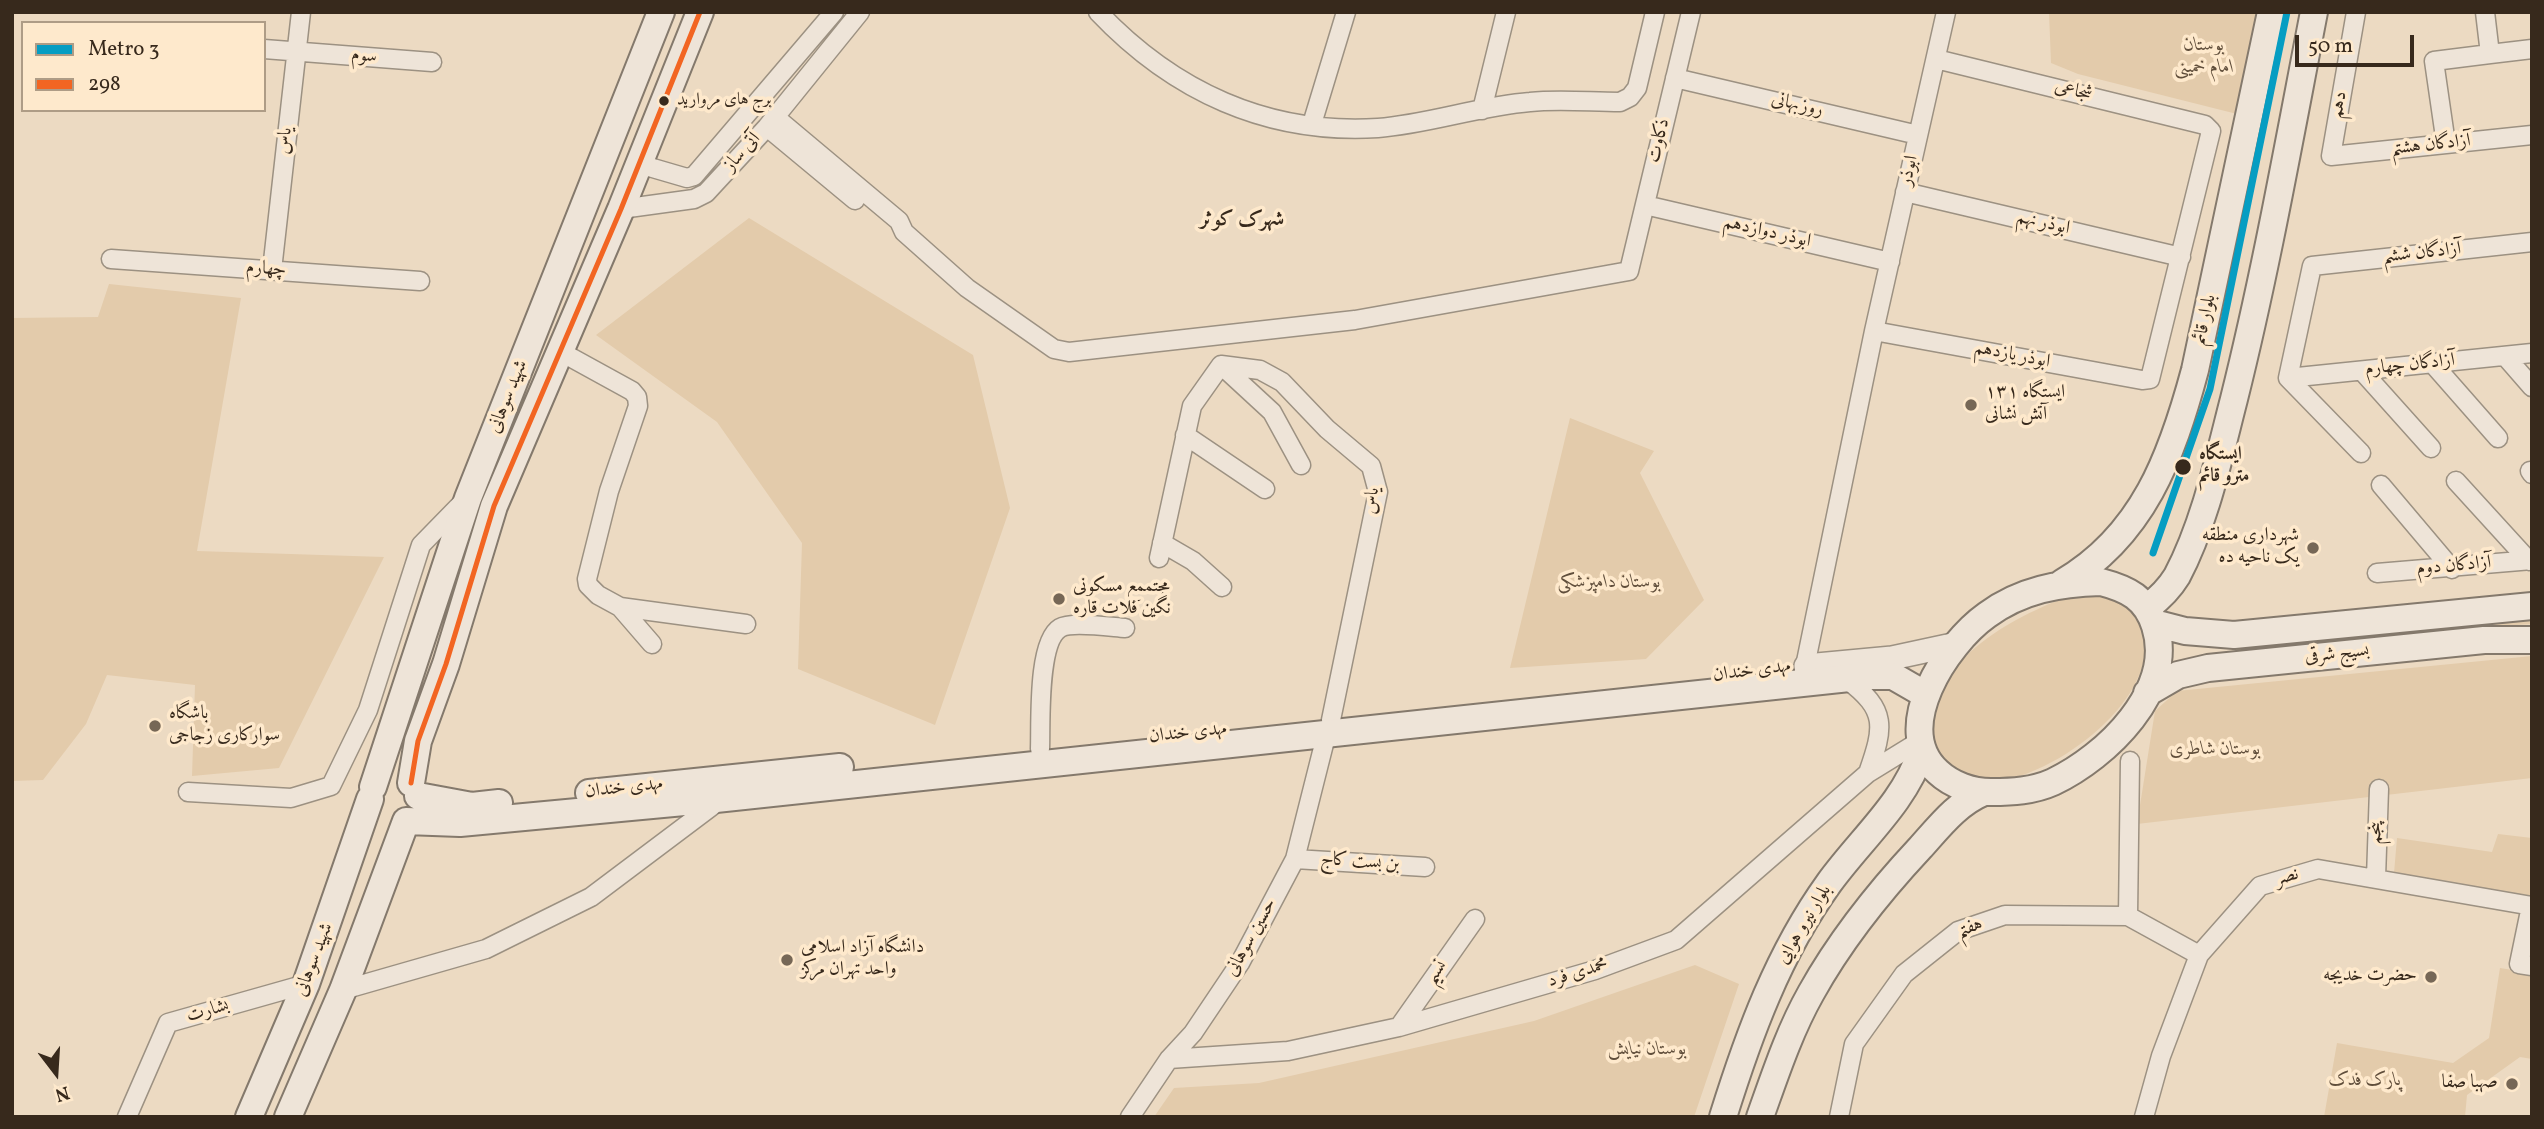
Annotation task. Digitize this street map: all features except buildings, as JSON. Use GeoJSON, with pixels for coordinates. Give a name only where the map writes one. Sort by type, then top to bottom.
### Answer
{"type":"FeatureCollection","features":[{"type":"Feature","properties":{"kind":"main road","name":"شهید سوهانی"},"geometry":{"type":"LineString","coordinates":[[249,1117],[306,984],[468,498],[661,12]]}},
{"type":"Feature","properties":{"kind":"main road","name":"شهید سوهانی"},"geometry":{"type":"LineString","coordinates":[[415,789],[418,741],[446,664],[494,506],[621,209],[700,12]]}},
{"type":"Feature","properties":{"kind":"main road","name":"بلوار قائم"},"geometry":{"type":"LineString","coordinates":[[2059,584],[2090,566],[2133,522],[2156,482],[2182,418],[2211,298],[2271,12]]}},
{"type":"Feature","properties":{"kind":"main road"},"geometry":{"type":"LineString","coordinates":[[2151,615],[2176,576],[2194,534],[2225,431],[2250,335],[2315,12]]}},
{"type":"Feature","properties":{"kind":"main road"},"geometry":{"type":"LineString","coordinates":[[468,498],[494,506]]}},
{"type":"Feature","properties":{"kind":"main road"},"geometry":{"type":"LineString","coordinates":[[2101,582],[2121,587],[2151,615],[2159,655],[2147,693],[2117,735],[2096,755],[2070,773],[2034,789],[1983,792],[1948,781],[1921,746],[1926,695],[1943,661],[1970,629],[2006,603],[2032,591],[2059,584],[2101,582]]}},
{"type":"Feature","properties":{"kind":"main road","name":"بسیج شرقی"},"geometry":{"type":"LineString","coordinates":[[2151,615],[2185,631],[2234,635],[2532,606]]}},
{"type":"Feature","properties":{"kind":"main road"},"geometry":{"type":"LineString","coordinates":[[2234,635],[2229,651],[2237,665]]}},
{"type":"Feature","properties":{"kind":"main road","name":"بسیج شرقی"},"geometry":{"type":"LineString","coordinates":[[2147,693],[2178,675],[2237,665],[2484,640],[2532,640]]}},
{"type":"Feature","properties":{"kind":"main road","name":"مهدی خندان"},"geometry":{"type":"LineString","coordinates":[[407,821],[475,822],[1803,675],[1846,679],[1893,676],[1926,695]]}},
{"type":"Feature","properties":{"kind":"main road","name":"مهدی خندان"},"geometry":{"type":"LineString","coordinates":[[415,789],[472,806],[709,779],[1040,749],[1329,728]]}},
{"type":"Feature","properties":{"kind":"main road","name":"بلوار نیرو هوایی"},"geometry":{"type":"LineString","coordinates":[[1723,1117],[1751,1027],[1784,955],[1828,884],[1910,781],[1921,746]]}},
{"type":"Feature","properties":{"kind":"main road"},"geometry":{"type":"LineString","coordinates":[[391,776],[415,789],[416,810],[407,821],[385,823],[374,813],[371,793],[391,776]]}},
{"type":"Feature","properties":{"kind":"main road","name":"بلوار نیرو هوایی"},"geometry":{"type":"LineString","coordinates":[[1760,1117],[1783,1054],[1810,995],[1842,943],[1878,894],[1958,807],[1983,792]]}},
{"type":"Feature","properties":{"kind":"main road","name":"شهید سوهانی"},"geometry":{"type":"LineString","coordinates":[[288,1117],[342,990],[407,821]]}},
{"type":"Feature","properties":{"kind":"street","name":"یاس"},"geometry":{"type":"LineString","coordinates":[[272,270],[301,12]]}},
{"type":"Feature","properties":{"kind":"street","name":"آتی ساز"},"geometry":{"type":"LineString","coordinates":[[639,164],[687,178],[694,176],[834,12]]}},
{"type":"Feature","properties":{"kind":"street","name":"آتی ساز"},"geometry":{"type":"LineString","coordinates":[[621,209],[694,199],[706,193],[771,122],[860,12]]}},
{"type":"Feature","properties":{"kind":"street"},"geometry":{"type":"LineString","coordinates":[[1098,12],[1187,86],[1241,109],[1290,122],[1378,128],[1530,102],[1620,102],[1630,97],[1637,88],[1655,12]]}},
{"type":"Feature","properties":{"kind":"street"},"geometry":{"type":"LineString","coordinates":[[1312,124],[1346,12]]}},
{"type":"Feature","properties":{"kind":"street"},"geometry":{"type":"LineString","coordinates":[[1482,110],[1506,12]]}},
{"type":"Feature","properties":{"kind":"street","name":"ذکاوت"},"geometry":{"type":"LineString","coordinates":[[771,122],[889,229],[904,232],[967,288],[1054,349],[1069,352],[1355,320],[1629,271],[1691,12]]}},
{"type":"Feature","properties":{"kind":"street","name":"ابوذر"},"geometry":{"type":"LineString","coordinates":[[1803,675],[1874,331],[1946,12]]}},
{"type":"Feature","properties":{"kind":"street","name":"دهم"},"geometry":{"type":"LineString","coordinates":[[2331,156],[2356,12]]}},
{"type":"Feature","properties":{"kind":"street"},"geometry":{"type":"LineString","coordinates":[[2485,12],[2490,54]]}},
{"type":"Feature","properties":{"kind":"street"},"geometry":{"type":"LineString","coordinates":[[818,32],[834,45]]}},
{"type":"Feature","properties":{"kind":"street","name":"سوم"},"geometry":{"type":"LineString","coordinates":[[266,49],[432,62]]}},
{"type":"Feature","properties":{"kind":"street"},"geometry":{"type":"LineString","coordinates":[[2446,144],[2434,61],[2532,49]]}},
{"type":"Feature","properties":{"kind":"street","name":"شجاعی"},"geometry":{"type":"LineString","coordinates":[[1936,58],[2210,127],[2181,257]]}},
{"type":"Feature","properties":{"kind":"street","name":"روزبهانی"},"geometry":{"type":"LineString","coordinates":[[1675,78],[1919,135]]}},
{"type":"Feature","properties":{"kind":"street","name":"آزادگان هشتم"},"geometry":{"type":"LineString","coordinates":[[2331,156],[2532,135]]}},
{"type":"Feature","properties":{"kind":"street","name":"ابوذر نهم"},"geometry":{"type":"LineString","coordinates":[[1905,192],[2181,257]]}},
{"type":"Feature","properties":{"kind":"street","name":"ابوذر دوازدهم"},"geometry":{"type":"LineString","coordinates":[[1645,205],[1890,262]]}},
{"type":"Feature","properties":{"kind":"street","name":"آزادگان ششم"},"geometry":{"type":"LineString","coordinates":[[2288,378],[2312,266],[2532,242]]}},
{"type":"Feature","properties":{"kind":"street","name":"ابوذر یازدهم"},"geometry":{"type":"LineString","coordinates":[[1874,331],[2142,380],[2150,379],[2181,257]]}},
{"type":"Feature","properties":{"kind":"street","name":"چهارم"},"geometry":{"type":"LineString","coordinates":[[111,259],[420,281]]}},
{"type":"Feature","properties":{"kind":"street"},"geometry":{"type":"LineString","coordinates":[[561,352],[637,397],[638,406],[609,491],[587,579],[598,595],[620,607],[652,644]]}},
{"type":"Feature","properties":{"kind":"street","name":"آزادگان چهارم"},"geometry":{"type":"LineString","coordinates":[[2288,378],[2532,354]]}},
{"type":"Feature","properties":{"kind":"street"},"geometry":{"type":"LineString","coordinates":[[2505,356],[2532,387]]}},
{"type":"Feature","properties":{"kind":"street"},"geometry":{"type":"LineString","coordinates":[[2432,364],[2498,438]]}},
{"type":"Feature","properties":{"kind":"street","name":"یاس"},"geometry":{"type":"LineString","coordinates":[[1221,365],[1260,370],[1282,382],[1327,429],[1371,466],[1376,475],[1378,492],[1329,728]]}},
{"type":"Feature","properties":{"kind":"street"},"geometry":{"type":"LineString","coordinates":[[1222,587],[1193,561],[1161,550],[1192,406],[1221,365],[1272,412],[1301,465]]}},
{"type":"Feature","properties":{"kind":"street"},"geometry":{"type":"LineString","coordinates":[[2362,371],[2431,448]]}},
{"type":"Feature","properties":{"kind":"street"},"geometry":{"type":"LineString","coordinates":[[2288,378],[2361,453]]}},
{"type":"Feature","properties":{"kind":"street"},"geometry":{"type":"LineString","coordinates":[[1185,435],[1265,489]]}},
{"type":"Feature","properties":{"kind":"street"},"geometry":{"type":"LineString","coordinates":[[2456,481],[2530,561]]}},
{"type":"Feature","properties":{"kind":"street"},"geometry":{"type":"LineString","coordinates":[[2381,485],[2452,569]]}},
{"type":"Feature","properties":{"kind":"street"},"geometry":{"type":"LineString","coordinates":[[188,792],[291,798],[331,786],[368,710],[421,545],[468,498]]}},
{"type":"Feature","properties":{"kind":"street","name":"آزادگان دوم"},"geometry":{"type":"LineString","coordinates":[[2377,573],[2530,561]]}},
{"type":"Feature","properties":{"kind":"street"},"geometry":{"type":"LineString","coordinates":[[620,607],[746,624]]}},
{"type":"Feature","properties":{"kind":"street"},"geometry":{"type":"LineString","coordinates":[[1040,749],[1043,661],[1054,634],[1068,625],[1125,628]]}},
{"type":"Feature","properties":{"kind":"street","name":"مهدی خندان"},"geometry":{"type":"LineString","coordinates":[[1803,675],[1957,644]]}},
{"type":"Feature","properties":{"kind":"street"},"geometry":{"type":"LineString","coordinates":[[1846,679],[1866,694],[1881,723],[1881,735],[1868,773]]}},
{"type":"Feature","properties":{"kind":"street","name":"حسین سوهانی"},"geometry":{"type":"LineString","coordinates":[[1130,1117],[1169,1059],[1193,1033],[1240,962],[1295,859],[1329,728]]}},
{"type":"Feature","properties":{"kind":"street","name":"محمدی فرد"},"geometry":{"type":"LineString","coordinates":[[1169,1059],[1288,1051],[1399,1027],[1595,970],[1676,940],[1868,773],[1921,746]]}},
{"type":"Feature","properties":{"kind":"street"},"geometry":{"type":"LineString","coordinates":[[2128,916],[2130,761]]}},
{"type":"Feature","properties":{"kind":"street","name":"پنجم"},"geometry":{"type":"LineString","coordinates":[[2376,878],[2379,789]]}},
{"type":"Feature","properties":{"kind":"street"},"geometry":{"type":"LineString","coordinates":[[342,990],[486,950],[579,903],[712,806]]}},
{"type":"Feature","properties":{"kind":"street","name":"بن بست کاج"},"geometry":{"type":"LineString","coordinates":[[1295,859],[1425,867]]}},
{"type":"Feature","properties":{"kind":"street","name":"نصر"},"geometry":{"type":"LineString","coordinates":[[2144,1117],[2161,1056],[2199,955],[2260,886],[2318,869],[2531,906]]}},
{"type":"Feature","properties":{"kind":"street"},"geometry":{"type":"LineString","coordinates":[[2531,906],[2519,964],[2532,966]]}},
{"type":"Feature","properties":{"kind":"street","name":"هفتم"},"geometry":{"type":"LineString","coordinates":[[1839,1117],[1854,1044],[1904,974],[1958,931],[2005,915],[2128,916],[2199,955]]}},
{"type":"Feature","properties":{"kind":"street","name":"نسیم"},"geometry":{"type":"LineString","coordinates":[[1399,1027],[1475,919]]}},
{"type":"Feature","properties":{"kind":"street","name":"بشارت"},"geometry":{"type":"LineString","coordinates":[[127,1117],[167,1023],[306,984]]}},
{"type":"Feature","properties":{"kind":"green space","name":"بوستان امام خمینی"},"geometry":{"type":"Polygon","coordinates":[[[2049,12],[2263,12],[2241,115],[2078,74],[2051,63],[2049,12]]]}},
{"type":"Feature","properties":{"kind":"green space"},"geometry":{"type":"Polygon","coordinates":[[[749,218],[973,355],[1010,508],[935,725],[798,669],[802,543],[717,422],[596,335],[749,218]]]}},
{"type":"Feature","properties":{"kind":"green space"},"geometry":{"type":"Polygon","coordinates":[[[109,284],[241,298],[197,551],[384,557],[279,768],[192,776],[195,685],[107,675],[86,724],[43,780],[12,781],[12,318],[98,317],[109,284]]]}},
{"type":"Feature","properties":{"kind":"green space","name":"بوستان دامپزشکی"},"geometry":{"type":"Polygon","coordinates":[[[1570,418],[1654,451],[1640,473],[1704,600],[1646,659],[1510,668],[1570,418]]]}},
{"type":"Feature","properties":{"kind":"green space"},"geometry":{"type":"Polygon","coordinates":[[[2082,592],[2118,600],[2132,610],[2142,626],[2145,653],[2137,679],[2121,705],[2099,729],[2073,749],[2045,766],[2017,777],[1992,782],[1973,778],[1941,765],[1931,724],[1937,699],[1949,676],[1966,656],[2010,623],[2082,592]]]}},
{"type":"Feature","properties":{"kind":"green space"},"geometry":{"type":"Polygon","coordinates":[[[2532,616],[2532,624],[2322,638],[2532,616]]]}},
{"type":"Feature","properties":{"kind":"green space","name":"بوستان شاطری"},"geometry":{"type":"Polygon","coordinates":[[[2532,656],[2532,778],[2137,824],[2155,711],[2177,691],[2532,656]]]}},
{"type":"Feature","properties":{"kind":"green space"},"geometry":{"type":"Polygon","coordinates":[[[2498,834],[2532,838],[2532,900],[2394,873],[2397,838],[2492,852],[2498,834]]]}},
{"type":"Feature","properties":{"kind":"green space","name":"بوستان نیایش"},"geometry":{"type":"Polygon","coordinates":[[[1695,965],[1739,984],[1694,1117],[1154,1117],[1174,1088],[1259,1083],[1534,1021],[1695,965]]]}},
{"type":"Feature","properties":{"kind":"green space","name":"پارک فدک"},"geometry":{"type":"Polygon","coordinates":[[[2500,968],[2532,973],[2532,1059],[2520,1057],[2467,1095],[2465,1117],[2324,1117],[2337,1043],[2453,1063],[2489,1038],[2500,968]]]}},
{"type":"Feature","properties":{"kind":"metro line","name":"3"},"geometry":{"type":"LineString","coordinates":[[2153,553],[2210,389],[2287,12]]}},
{"type":"Feature","properties":{"kind":"transit line","name":"298"},"geometry":{"type":"LineString","coordinates":[[411,783],[418,741],[446,664],[494,506],[621,209],[700,12]]}},
{"type":"Feature","properties":{"kind":"place","name":"برج های مروارید"},"geometry":{"type":"Point","coordinates":[664,101]}},
{"type":"Feature","properties":{"kind":"place","name":"ایستگاه ۱۳۱ آتش نشانی"},"geometry":{"type":"Point","coordinates":[1971,405]}},
{"type":"Feature","properties":{"kind":"place","name":"ایستگاه مترو قائم"},"geometry":{"type":"Point","coordinates":[2183,467]}},
{"type":"Feature","properties":{"kind":"place","name":"شهرداری منطقه یک ناحیه ده"},"geometry":{"type":"Point","coordinates":[2313,548]}},
{"type":"Feature","properties":{"kind":"place","name":"مجتممع مسکونی نگین فلات قاره"},"geometry":{"type":"Point","coordinates":[1059,599]}},
{"type":"Feature","properties":{"kind":"place","name":"باشگاه سواركاری زجاجی"},"geometry":{"type":"Point","coordinates":[155,726]}},
{"type":"Feature","properties":{"kind":"place","name":"دانشگاه آزاد اسلامی واحد تهران مرکز"},"geometry":{"type":"Point","coordinates":[787,960]}},
{"type":"Feature","properties":{"kind":"place","name":"حضرت خدیجه"},"geometry":{"type":"Point","coordinates":[2431,977]}},
{"type":"Feature","properties":{"kind":"place","name":"صهبا صفا"},"geometry":{"type":"Point","coordinates":[2512,1084]}},
{"type":"Feature","properties":{"kind":"district","name":"شهرک کوثر"},"geometry":{"type":"Point","coordinates":[1242,221]}}]}
